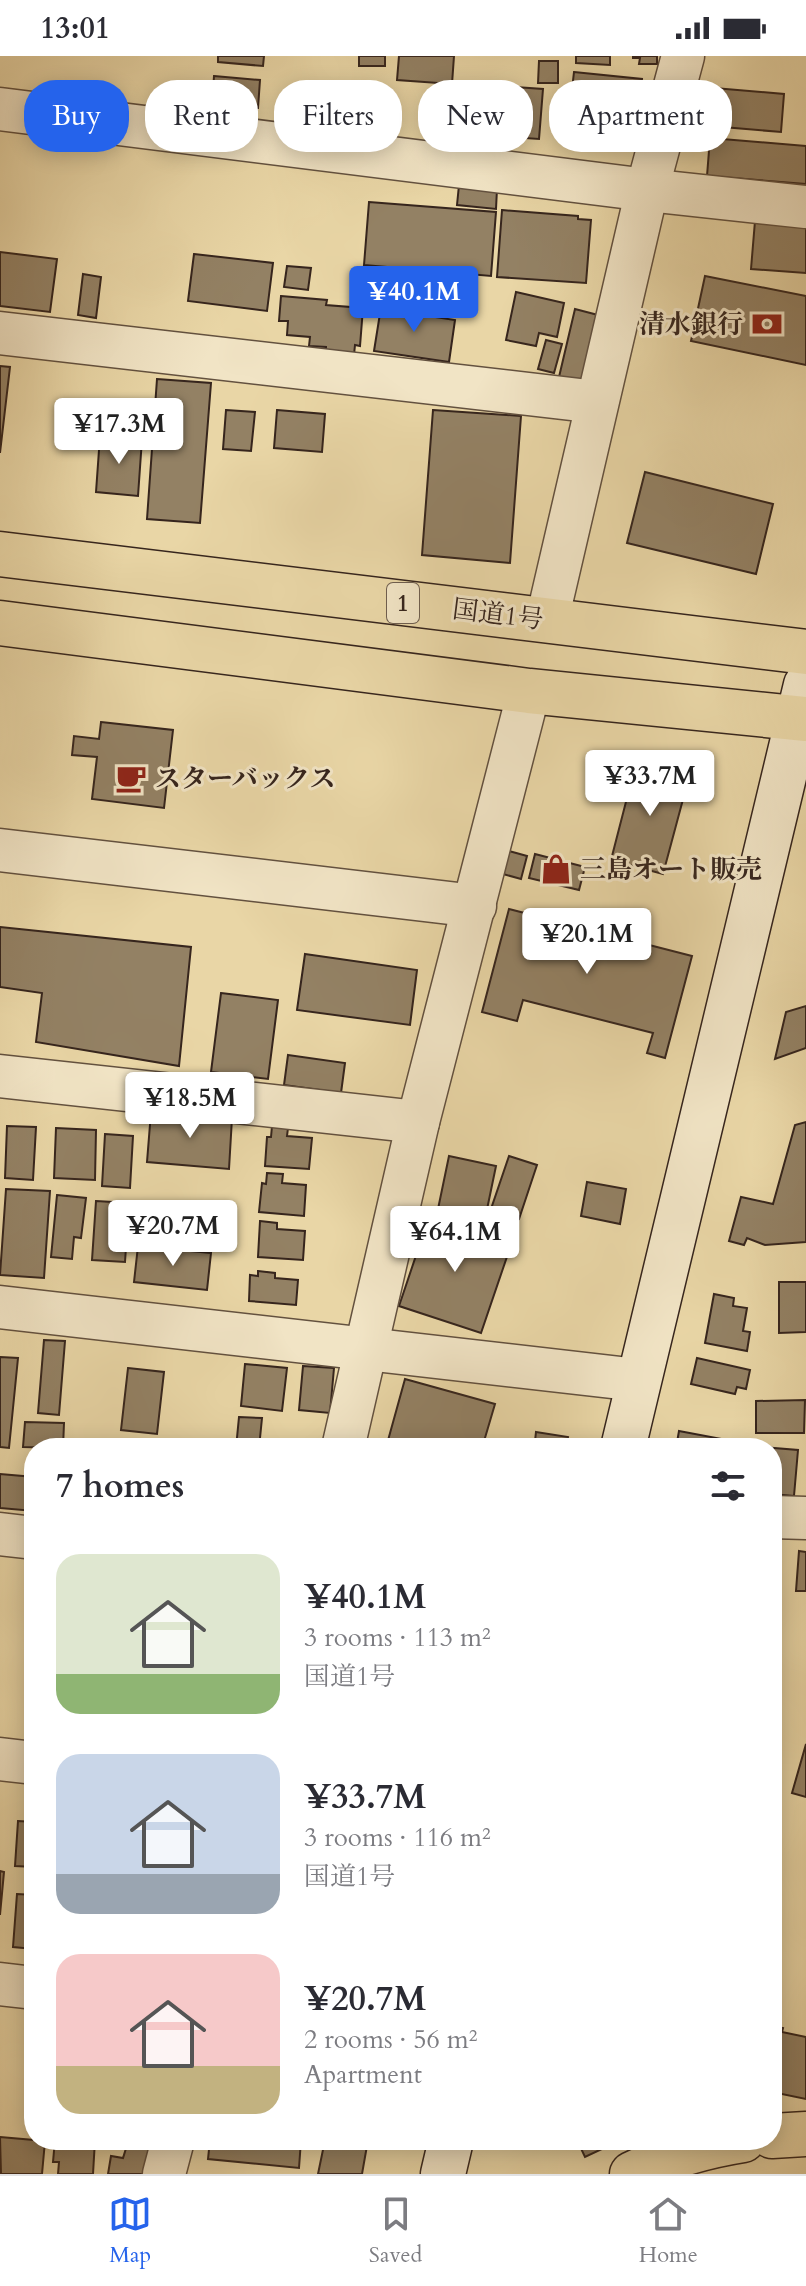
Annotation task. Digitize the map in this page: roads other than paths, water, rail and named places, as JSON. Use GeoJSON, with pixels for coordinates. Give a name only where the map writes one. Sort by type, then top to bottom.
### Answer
{"type":"FeatureCollection","features":[{"type":"Feature","properties":{"kind":"main road","name":"国道1号"},"geometry":{"type":"LineString","coordinates":[[0,554],[806,652]]}},
{"type":"Feature","properties":{"kind":"main road"},"geometry":{"type":"LineString","coordinates":[[0,623],[529,691],[803,707]]}},
{"type":"Feature","properties":{"kind":"main road"},"geometry":{"type":"LineString","coordinates":[[782,2135],[806,2134]]}},
{"type":"Feature","properties":{"kind":"main road"},"geometry":{"type":"LineString","coordinates":[[632,2174],[697,2150]]}},
{"type":"Feature","properties":{"kind":"street"},"geometry":{"type":"LineString","coordinates":[[547,620],[647,190],[683,56]]}},
{"type":"Feature","properties":{"kind":"street"},"geometry":{"type":"LineString","coordinates":[[0,109],[806,207]]}},
{"type":"Feature","properties":{"kind":"street"},"geometry":{"type":"LineString","coordinates":[[0,333],[597,402]]}},
{"type":"Feature","properties":{"kind":"street"},"geometry":{"type":"LineString","coordinates":[[345,1438],[418,1122],[529,691]]}},
{"type":"Feature","properties":{"kind":"street"},"geometry":{"type":"LineString","coordinates":[[625,1438],[803,707]]}},
{"type":"Feature","properties":{"kind":"street"},"geometry":{"type":"LineString","coordinates":[[0,850],[475,906]]}},
{"type":"Feature","properties":{"kind":"street"},"geometry":{"type":"LineString","coordinates":[[0,1076],[418,1122]]}},
{"type":"Feature","properties":{"kind":"street"},"geometry":{"type":"LineString","coordinates":[[0,1307],[638,1380]]}},
{"type":"Feature","properties":{"kind":"street"},"geometry":{"type":"LineString","coordinates":[[782,1517],[806,1518]]}},
{"type":"Feature","properties":{"kind":"street"},"geometry":{"type":"LineString","coordinates":[[0,1534],[24,1537]]}},
{"type":"Feature","properties":{"kind":"street"},"geometry":{"type":"LineString","coordinates":[[0,1759],[24,1762]]}},
{"type":"Feature","properties":{"kind":"street"},"geometry":{"type":"LineString","coordinates":[[0,1984],[24,1987]]}},
{"type":"Feature","properties":{"kind":"street"},"geometry":{"type":"LineString","coordinates":[[164,2174],[170,2150]]}},
{"type":"Feature","properties":{"kind":"street"},"geometry":{"type":"LineString","coordinates":[[443,2174],[449,2150]]}},
{"type":"Feature","properties":{"kind":"place","name":"清水銀行"},"geometry":{"type":"Point","coordinates":[767,324]}},
{"type":"Feature","properties":{"kind":"place","name":"スターバックス"},"geometry":{"type":"Point","coordinates":[131,778]}},
{"type":"Feature","properties":{"kind":"place","name":"三島オート販売"},"geometry":{"type":"Point","coordinates":[556,869]}}]}
